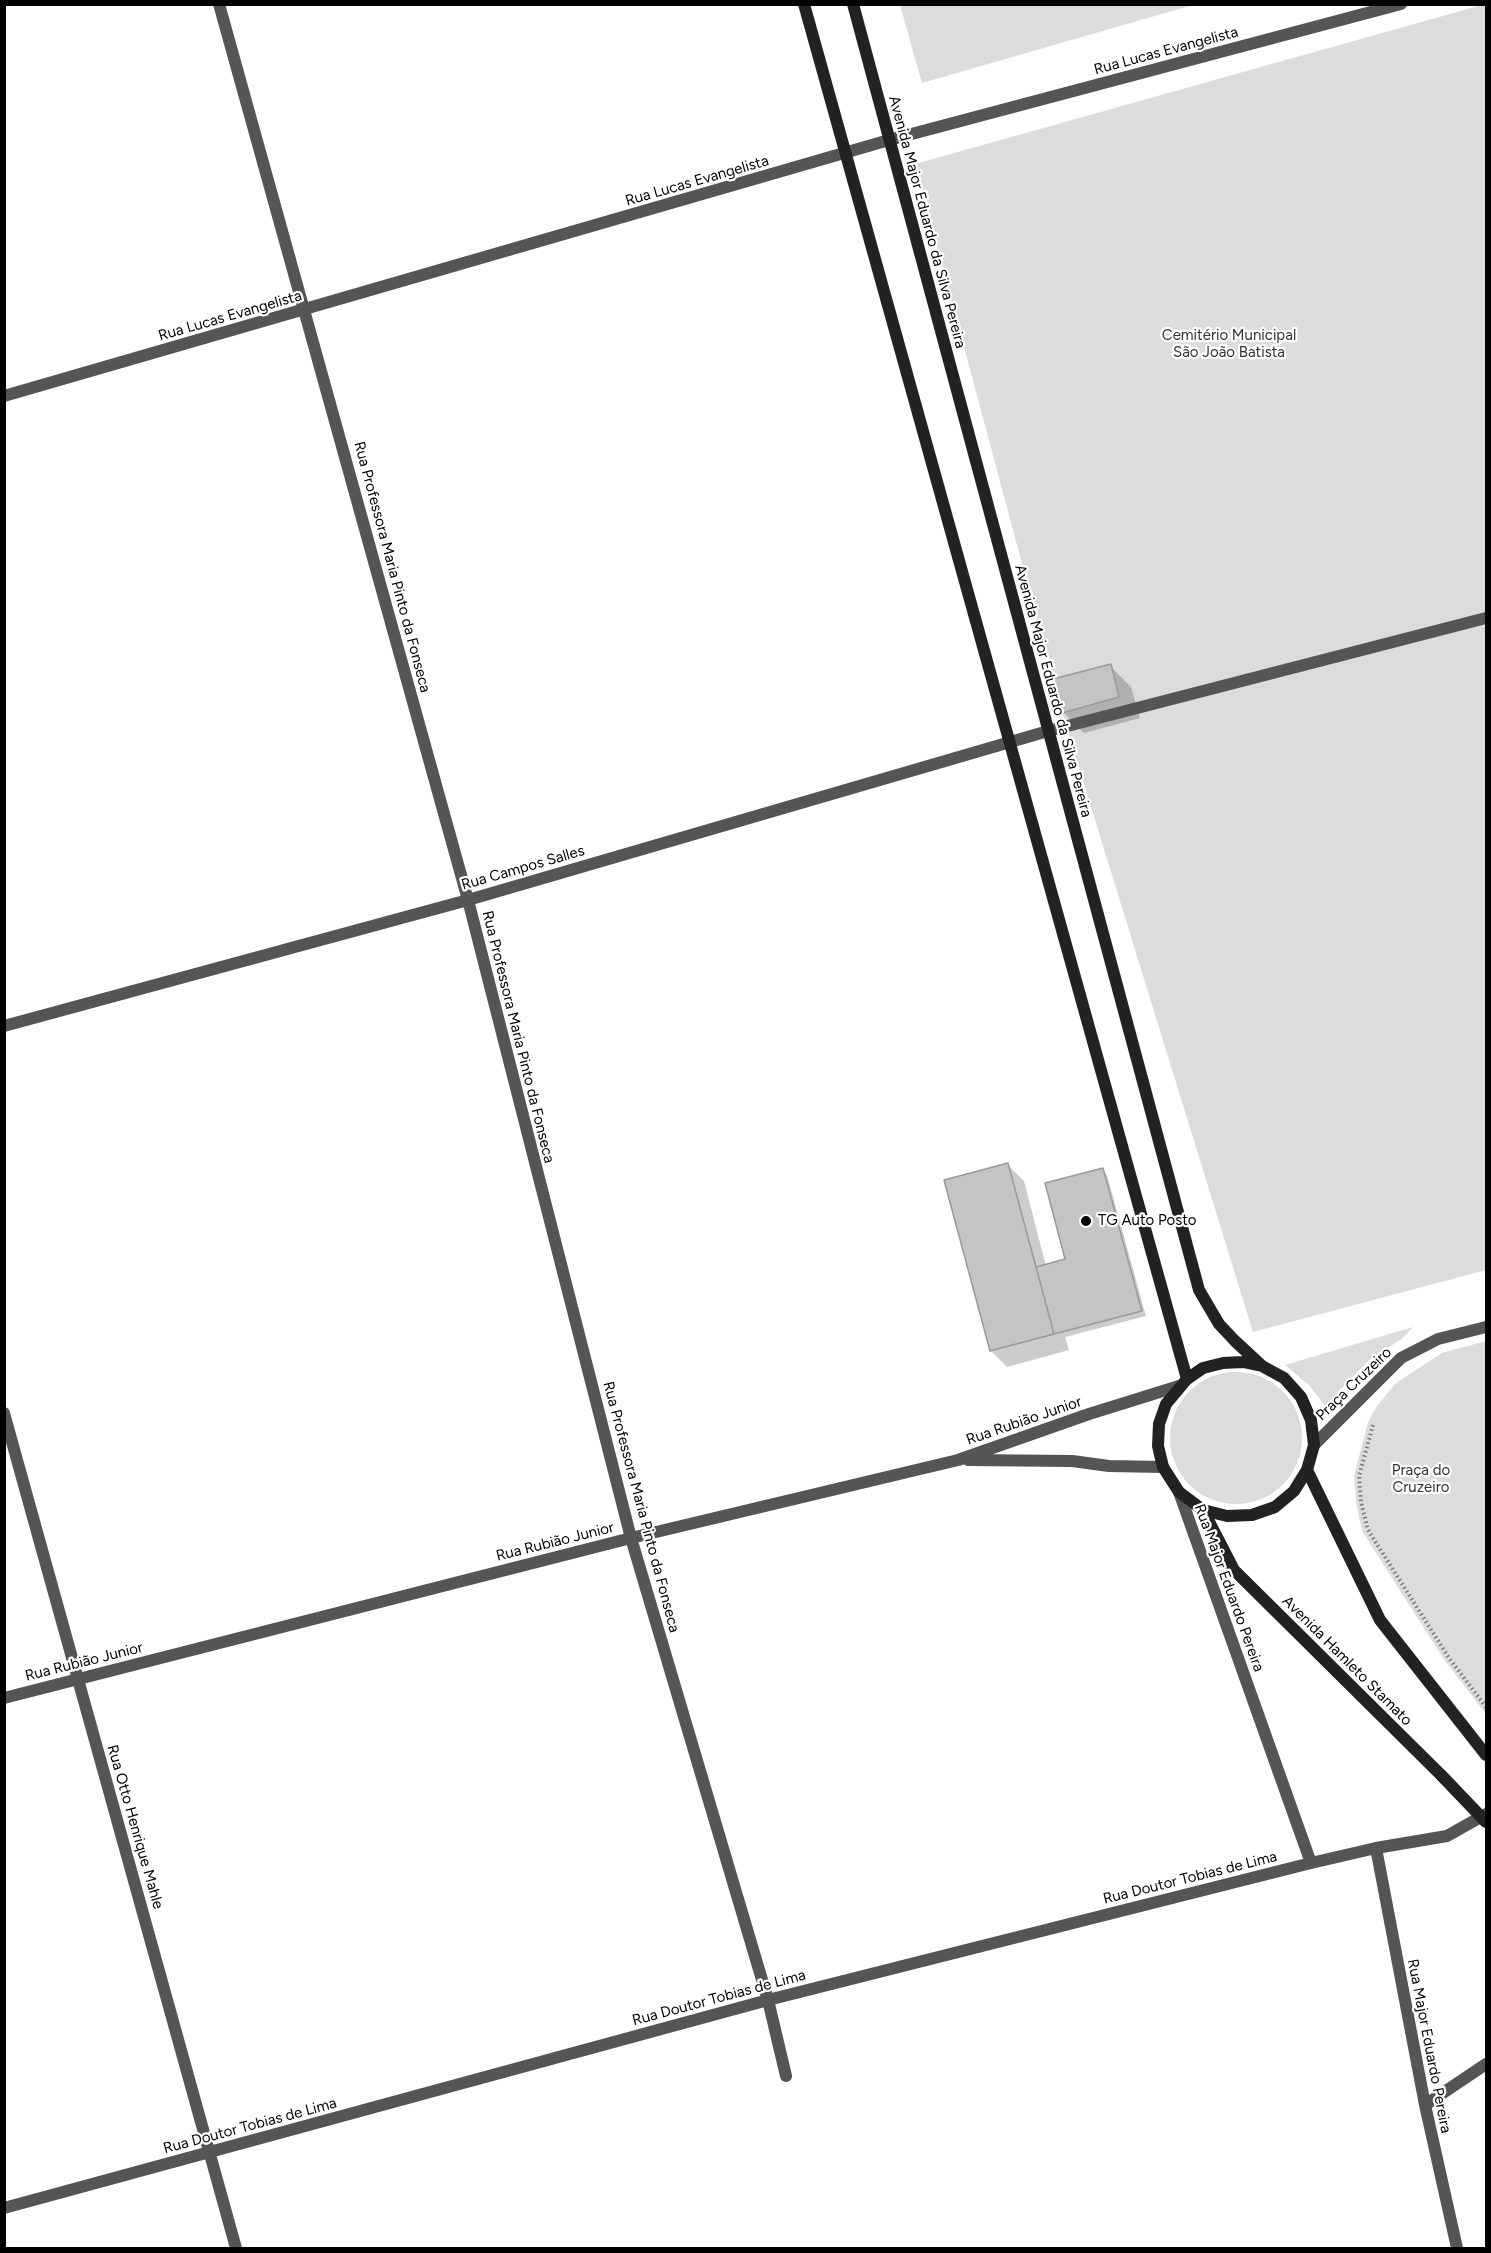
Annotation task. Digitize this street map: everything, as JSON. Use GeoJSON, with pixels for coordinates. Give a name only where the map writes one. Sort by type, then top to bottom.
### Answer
{"type":"FeatureCollection","features":[{"type":"Feature","properties":{"kind":"main road"},"geometry":{"type":"LineString","coordinates":[[804,4],[1183,1382]]}},
{"type":"Feature","properties":{"kind":"main road","name":"Avenida Major Eduardo da Silva Pereira"},"geometry":{"type":"LineString","coordinates":[[853,4],[1199,1290],[1219,1323],[1262,1366]]}},
{"type":"Feature","properties":{"kind":"main road"},"geometry":{"type":"LineString","coordinates":[[1243,1362],[1262,1366],[1284,1378],[1301,1397],[1311,1420],[1314,1445],[1307,1470],[1294,1491],[1275,1507],[1252,1515],[1227,1516],[1203,1510],[1179,1492],[1163,1467],[1158,1446],[1159,1424],[1166,1404],[1183,1382],[1203,1368],[1223,1363],[1243,1362]]}},
{"type":"Feature","properties":{"kind":"main road"},"geometry":{"type":"LineString","coordinates":[[1307,1470],[1380,1620],[1484,1753]]}},
{"type":"Feature","properties":{"kind":"main road","name":"Avenida Hamleto Stamato"},"geometry":{"type":"LineString","coordinates":[[1203,1510],[1234,1570],[1486,1822]]}},
{"type":"Feature","properties":{"kind":"street","name":"Rua Professora Maria Pinto da Fonseca"},"geometry":{"type":"LineString","coordinates":[[219,4],[468,900],[631,1538],[768,2000],[786,2076]]}},
{"type":"Feature","properties":{"kind":"street","name":"Rua Lucas Evangelista"},"geometry":{"type":"LineString","coordinates":[[4,396],[889,140],[1401,4]]}},
{"type":"Feature","properties":{"kind":"street","name":"Rua Campos Salles"},"geometry":{"type":"LineString","coordinates":[[4,1026],[468,900],[1048,731],[1486,618]]}},
{"type":"Feature","properties":{"kind":"street","name":"Praça Cruzeiro"},"geometry":{"type":"LineString","coordinates":[[1314,1445],[1401,1358],[1438,1340],[1486,1327]]}},
{"type":"Feature","properties":{"kind":"street","name":"Rua Rubião Junior"},"geometry":{"type":"LineString","coordinates":[[4,1698],[631,1538],[958,1460],[1183,1382]]}},
{"type":"Feature","properties":{"kind":"street","name":"Rua Otto Henrique Mahle"},"geometry":{"type":"LineString","coordinates":[[4,1413],[236,2248]]}},
{"type":"Feature","properties":{"kind":"street"},"geometry":{"type":"LineString","coordinates":[[958,1460],[1072,1461],[1109,1466],[1163,1467]]}},
{"type":"Feature","properties":{"kind":"street","name":"Rua Major Eduardo Pereira"},"geometry":{"type":"LineString","coordinates":[[1179,1492],[1311,1863]]}},
{"type":"Feature","properties":{"kind":"street","name":"Rua Doutor Tobias de Lima"},"geometry":{"type":"LineString","coordinates":[[4,2208],[768,2000],[1311,1863],[1376,1848],[1447,1836],[1486,1814]]}},
{"type":"Feature","properties":{"kind":"street","name":"Rua Major Eduardo Pereira"},"geometry":{"type":"LineString","coordinates":[[1376,1848],[1425,2105],[1457,2248]]}},
{"type":"Feature","properties":{"kind":"street"},"geometry":{"type":"LineString","coordinates":[[1425,2105],[1486,2064]]}},
{"type":"Feature","properties":{"kind":"path"},"geometry":{"type":"LineString","coordinates":[[1377,1417],[1365,1449],[1359,1476],[1361,1502],[1368,1530],[1449,1658],[1486,1707]]}},
{"type":"Feature","properties":{"kind":"green space"},"geometry":{"type":"Polygon","coordinates":[[[900,4],[1193,5],[922,83],[900,4]]]}},
{"type":"Feature","properties":{"kind":"green space","name":"Cemitério Municipal São João Batista"},"geometry":{"type":"Polygon","coordinates":[[[1486,5],[1486,1270],[1253,1332],[1062,713],[915,164],[1486,5]]]}},
{"type":"Feature","properties":{"kind":"green space"},"geometry":{"type":"Polygon","coordinates":[[[1413,1327],[1403,1338],[1368,1361],[1325,1406],[1309,1385],[1285,1365],[1413,1327]]]}},
{"type":"Feature","properties":{"kind":"green space","name":"Praça do Cruzeiro"},"geometry":{"type":"Polygon","coordinates":[[[1486,1341],[1486,1714],[1445,1661],[1362,1531],[1354,1476],[1368,1422],[1377,1406],[1396,1383],[1442,1353],[1486,1341]]]}},
{"type":"Feature","properties":{"kind":"green space"},"geometry":{"type":"Polygon","coordinates":[[[1236,1372],[1261,1377],[1283,1391],[1297,1413],[1302,1438],[1297,1463],[1283,1485],[1261,1499],[1236,1504],[1211,1499],[1189,1485],[1175,1463],[1170,1438],[1175,1413],[1189,1391],[1211,1377],[1236,1372]]]}},
{"type":"Feature","properties":{"kind":"building"},"geometry":{"type":"Polygon","coordinates":[[[1111,664],[1119,697],[1062,713],[1053,679],[1111,664]]]}},
{"type":"Feature","properties":{"kind":"building"},"geometry":{"type":"Polygon","coordinates":[[[1008,1163],[1054,1334],[990,1351],[944,1180],[1008,1163]]]}},
{"type":"Feature","properties":{"kind":"building","name":"TG Auto Posto"},"geometry":{"type":"Polygon","coordinates":[[[1103,1168],[1142,1311],[1054,1334],[1036,1267],[1065,1259],[1045,1183],[1103,1168]]]}},
{"type":"Feature","properties":{"kind":"place","name":"TG Auto Posto"},"geometry":{"type":"Point","coordinates":[1086,1221]}}]}
